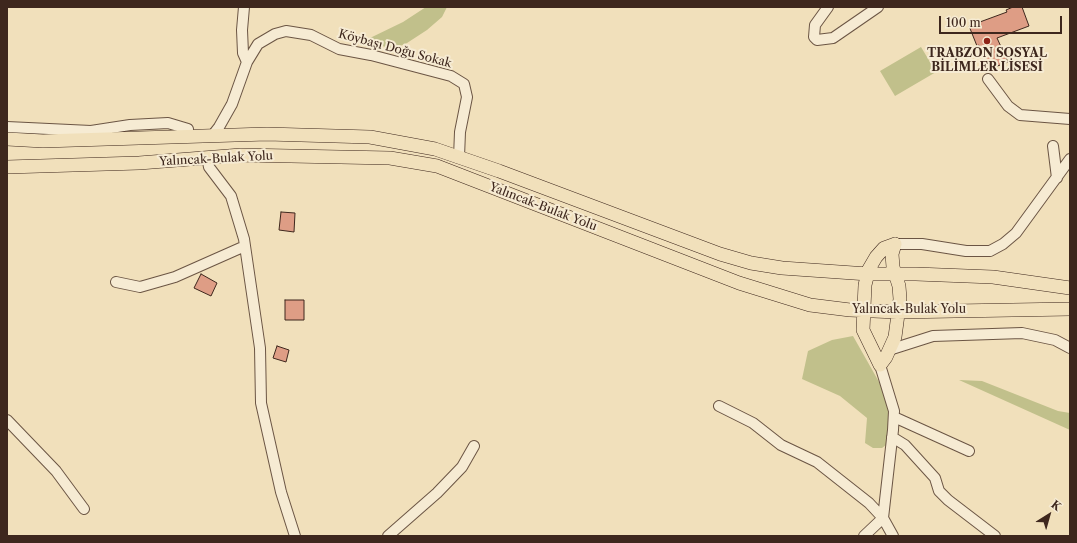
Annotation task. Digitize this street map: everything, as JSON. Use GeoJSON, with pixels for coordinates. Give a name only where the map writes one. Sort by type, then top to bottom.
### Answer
{"type":"FeatureCollection","features":[{"type":"Feature","properties":{"kind":"main road","name":"Yalıncak-Bulak Yolu"},"geometry":{"type":"LineString","coordinates":[[7,139],[51,140],[267,134],[370,137],[435,149],[738,259],[782,268],[868,274],[993,277],[1070,288]]}},
{"type":"Feature","properties":{"kind":"main road","name":"Yalıncak-Bulak Yolu"},"geometry":{"type":"LineString","coordinates":[[7,167],[140,162],[241,155],[390,158],[437,166],[760,290],[810,305],[865,311],[897,312],[1070,308]]}},
{"type":"Feature","properties":{"kind":"main road"},"geometry":{"type":"LineString","coordinates":[[880,365],[863,330],[865,311],[864,292],[868,274],[880,252],[895,244]]}},
{"type":"Feature","properties":{"kind":"main road"},"geometry":{"type":"LineString","coordinates":[[880,365],[895,337],[900,292],[892,254],[895,244]]}},
{"type":"Feature","properties":{"kind":"street"},"geometry":{"type":"LineString","coordinates":[[244,7],[243,53],[247,62]]}},
{"type":"Feature","properties":{"kind":"street"},"geometry":{"type":"LineString","coordinates":[[828,7],[815,25],[814,37],[818,40],[833,38],[878,7]]}},
{"type":"Feature","properties":{"kind":"street","name":"Köybaşı Doğu Sokak"},"geometry":{"type":"LineString","coordinates":[[212,136],[220,127],[232,104],[247,62],[258,44],[275,34],[286,31],[311,36],[339,49],[371,54],[451,76],[464,84],[467,97],[460,132],[459,157]]}},
{"type":"Feature","properties":{"kind":"street"},"geometry":{"type":"LineString","coordinates":[[988,79],[1008,106],[1020,114],[1070,119]]}},
{"type":"Feature","properties":{"kind":"street"},"geometry":{"type":"LineString","coordinates":[[7,127],[90,131],[130,125],[168,123],[188,129]]}},
{"type":"Feature","properties":{"kind":"street"},"geometry":{"type":"LineString","coordinates":[[1053,146],[1057,178]]}},
{"type":"Feature","properties":{"kind":"street"},"geometry":{"type":"LineString","coordinates":[[207,157],[209,168],[231,196],[245,246],[260,348],[261,403],[281,492],[295,536]]}},
{"type":"Feature","properties":{"kind":"street"},"geometry":{"type":"LineString","coordinates":[[895,244],[922,244],[966,251],[990,250],[1003,244],[1016,233],[1070,159]]}},
{"type":"Feature","properties":{"kind":"street"},"geometry":{"type":"LineString","coordinates":[[116,282],[140,287],[175,276],[245,246]]}},
{"type":"Feature","properties":{"kind":"street"},"geometry":{"type":"LineString","coordinates":[[889,350],[933,336],[1022,333],[1055,340],[1070,348]]}},
{"type":"Feature","properties":{"kind":"street"},"geometry":{"type":"LineString","coordinates":[[864,536],[883,518],[894,416],[892,400],[880,365]]}},
{"type":"Feature","properties":{"kind":"street"},"geometry":{"type":"LineString","coordinates":[[719,406],[753,423],[781,445],[817,462],[857,492],[883,518],[893,536]]}},
{"type":"Feature","properties":{"kind":"street"},"geometry":{"type":"LineString","coordinates":[[894,416],[969,451]]}},
{"type":"Feature","properties":{"kind":"street"},"geometry":{"type":"LineString","coordinates":[[7,420],[56,471],[84,509]]}},
{"type":"Feature","properties":{"kind":"street"},"geometry":{"type":"LineString","coordinates":[[892,437],[905,445],[930,473],[938,484],[939,491],[948,500],[995,536]]}},
{"type":"Feature","properties":{"kind":"street"},"geometry":{"type":"LineString","coordinates":[[388,536],[438,493],[462,467],[474,446]]}},
{"type":"Feature","properties":{"kind":"shaded area"},"geometry":{"type":"Polygon","coordinates":[[[426,7],[447,7],[442,17],[427,30],[407,43],[393,49],[375,44],[370,38],[403,22],[426,7]]]}},
{"type":"Feature","properties":{"kind":"shaded area"},"geometry":{"type":"Polygon","coordinates":[[[921,47],[936,72],[895,96],[880,71],[921,47]]]}},
{"type":"Feature","properties":{"kind":"shaded area"},"geometry":{"type":"Polygon","coordinates":[[[853,336],[883,389],[888,407],[890,442],[882,448],[873,448],[865,443],[867,418],[840,396],[802,379],[808,351],[832,340],[853,336]]]}},
{"type":"Feature","properties":{"kind":"shaded area"},"geometry":{"type":"Polygon","coordinates":[[[959,380],[982,381],[1058,411],[1070,413],[1070,430],[959,380]]]}},
{"type":"Feature","properties":{"kind":"building","name":"TRABZON SOSYAL BİLİMLER LİSESİ"},"geometry":{"type":"Polygon","coordinates":[[[1013,7],[1022,7],[1029,26],[997,38],[1008,62],[987,70],[979,45],[977,46],[969,26],[1007,12],[1006,10],[1013,7]]]}},
{"type":"Feature","properties":{"kind":"building"},"geometry":{"type":"Polygon","coordinates":[[[281,212],[295,213],[294,232],[279,230],[281,212]]]}},
{"type":"Feature","properties":{"kind":"building"},"geometry":{"type":"Polygon","coordinates":[[[201,274],[217,283],[211,296],[194,288],[201,274]]]}},
{"type":"Feature","properties":{"kind":"building"},"geometry":{"type":"Polygon","coordinates":[[[285,300],[304,300],[304,320],[285,320],[285,300]]]}},
{"type":"Feature","properties":{"kind":"building"},"geometry":{"type":"Polygon","coordinates":[[[277,346],[289,350],[286,362],[273,358],[277,346]]]}},
{"type":"Feature","properties":{"kind":"place","name":"TRABZON SOSYAL BİLİMLER LİSESİ"},"geometry":{"type":"Point","coordinates":[987,41]}}]}
